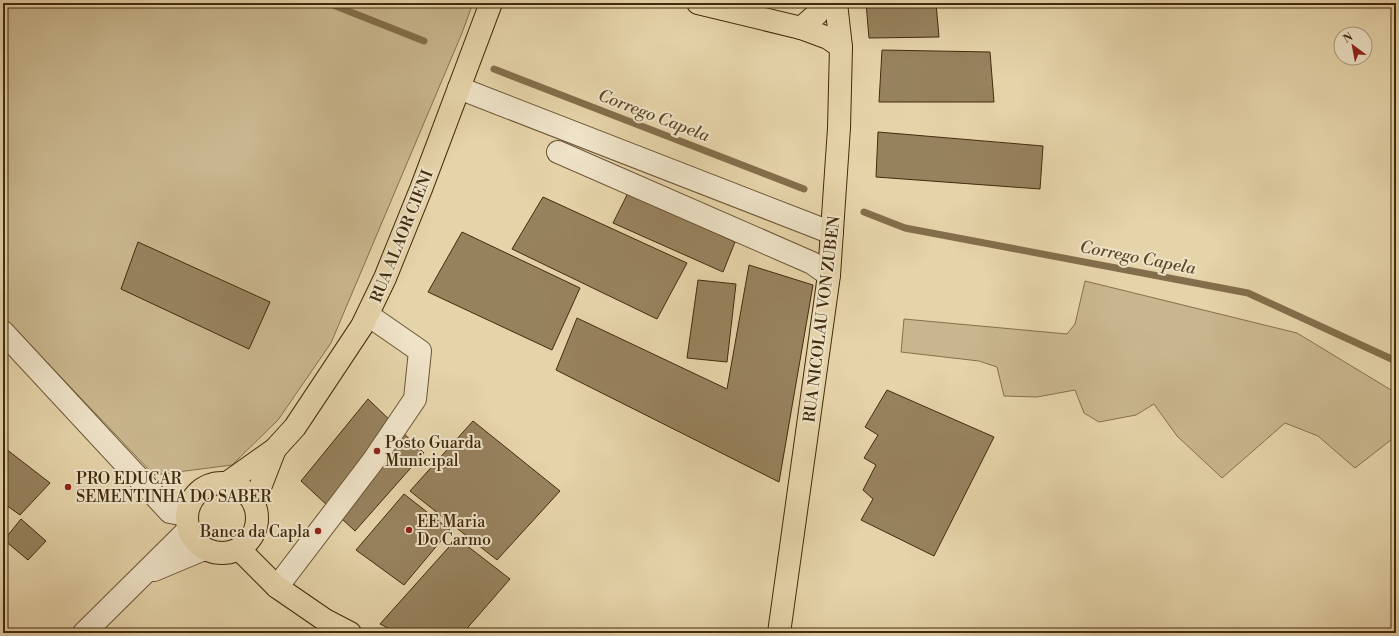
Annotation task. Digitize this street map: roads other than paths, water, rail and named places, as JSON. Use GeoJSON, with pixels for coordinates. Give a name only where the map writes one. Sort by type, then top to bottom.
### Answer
{"type":"FeatureCollection","features":[{"type":"Feature","properties":{"kind":"main road","name":"RUA ALAOR CIENI"},"geometry":{"type":"LineString","coordinates":[[227,483],[275,449],[296,427],[362,326],[385,278],[491,3]]}},
{"type":"Feature","properties":{"kind":"main road"},"geometry":{"type":"LineString","coordinates":[[698,3],[801,28],[828,38],[840,47]]}},
{"type":"Feature","properties":{"kind":"main road"},"geometry":{"type":"LineString","coordinates":[[801,28],[816,14],[823,3]]}},
{"type":"Feature","properties":{"kind":"main road","name":"RUA NICOLAU VON ZUBEN"},"geometry":{"type":"LineString","coordinates":[[779,633],[829,275],[839,128],[840,47],[836,3]]}},
{"type":"Feature","properties":{"kind":"main road","name":"RUA ALAOR CIENI"},"geometry":{"type":"LineString","coordinates":[[254,503],[275,449]]}},
{"type":"Feature","properties":{"kind":"main road"},"geometry":{"type":"LineString","coordinates":[[222,482],[227,483],[243,489],[251,497],[256,508],[258,520],[255,531],[249,541],[240,549],[228,553],[216,553],[204,549],[195,541],[187,523],[187,508],[192,498],[200,489],[210,484],[222,482]]}},
{"type":"Feature","properties":{"kind":"main road"},"geometry":{"type":"LineString","coordinates":[[240,549],[277,587],[325,620],[350,633]]}},
{"type":"Feature","properties":{"kind":"street"},"geometry":{"type":"LineString","coordinates":[[459,88],[832,233]]}},
{"type":"Feature","properties":{"kind":"street"},"geometry":{"type":"LineString","coordinates":[[558,152],[812,263],[829,275]]}},
{"type":"Feature","properties":{"kind":"street"},"geometry":{"type":"LineString","coordinates":[[277,587],[373,461],[415,399],[420,351],[368,315]]}},
{"type":"Feature","properties":{"kind":"street"},"geometry":{"type":"LineString","coordinates":[[3,332],[170,512],[187,523],[143,574],[84,633]]}},
{"type":"Feature","properties":{"kind":"street"},"geometry":{"type":"LineString","coordinates":[[143,574],[204,549]]}},
{"type":"Feature","properties":{"kind":"waterway","name":"Corrego Capela"},"geometry":{"type":"LineString","coordinates":[[328,3],[424,41]]}},
{"type":"Feature","properties":{"kind":"waterway","name":"Corrego Capela"},"geometry":{"type":"LineString","coordinates":[[494,69],[804,189]]}},
{"type":"Feature","properties":{"kind":"waterway","name":"Corrego Capela"},"geometry":{"type":"LineString","coordinates":[[864,212],[905,228],[1248,293],[1396,361]]}},
{"type":"Feature","properties":{"kind":"place","name":"Posto Guarda Municipal"},"geometry":{"type":"Point","coordinates":[377,451]}},
{"type":"Feature","properties":{"kind":"place","name":"PRO EDUCAR SEMENTINHA DO SABER"},"geometry":{"type":"Point","coordinates":[68,487]}},
{"type":"Feature","properties":{"kind":"place","name":"EE Maria Do Carmo"},"geometry":{"type":"Point","coordinates":[409,530]}},
{"type":"Feature","properties":{"kind":"place","name":"Banca da Capla"},"geometry":{"type":"Point","coordinates":[318,531]}}]}
